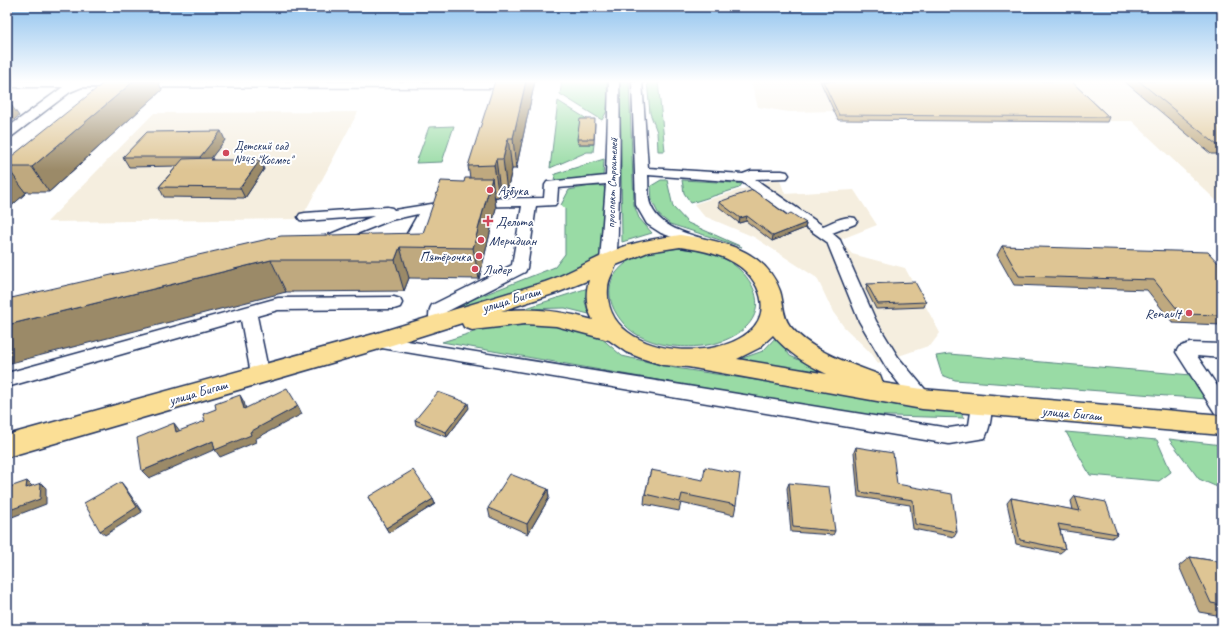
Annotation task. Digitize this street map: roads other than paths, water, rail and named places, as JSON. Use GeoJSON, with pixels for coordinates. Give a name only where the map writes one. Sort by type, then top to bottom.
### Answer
{"type":"FeatureCollection","features":[{"type":"Feature","properties":{"kind":"main road","name":"улица Бигаш"},"geometry":{"type":"LineString","coordinates":[[7,446],[382,340],[552,287],[576,278],[608,261],[653,244],[680,241],[706,244],[729,252],[748,262],[762,275],[771,293],[774,317],[784,333],[802,350],[872,382],[922,399]]}},
{"type":"Feature","properties":{"kind":"main road"},"geometry":{"type":"LineString","coordinates":[[608,261],[598,278],[597,302],[602,318],[615,334],[636,347],[662,357],[692,360],[724,355],[750,343],[766,327],[773,310],[771,293]]}},
{"type":"Feature","properties":{"kind":"main road","name":"улица Бигаш"},"geometry":{"type":"LineString","coordinates":[[382,340],[460,323],[524,317],[554,317],[615,334]]}},
{"type":"Feature","properties":{"kind":"main road","name":"улица Бигаш"},"geometry":{"type":"LineString","coordinates":[[692,360],[922,399],[1222,425]]}},
{"type":"Feature","properties":{"kind":"street"},"geometry":{"type":"LineString","coordinates":[[7,134],[38,111]]}},
{"type":"Feature","properties":{"kind":"street","name":"проспект Строителей"},"geometry":{"type":"LineString","coordinates":[[608,261],[613,178],[614,111]]}},
{"type":"Feature","properties":{"kind":"street","name":"проспект Строителей"},"geometry":{"type":"LineString","coordinates":[[638,111],[643,205],[652,221],[666,230],[706,244]]}},
{"type":"Feature","properties":{"kind":"street"},"geometry":{"type":"LineString","coordinates":[[720,161],[723,176]]}},
{"type":"Feature","properties":{"kind":"street"},"geometry":{"type":"LineString","coordinates":[[641,171],[723,176],[748,172],[782,175]]}},
{"type":"Feature","properties":{"kind":"street"},"geometry":{"type":"LineString","coordinates":[[748,172],[821,232],[833,240],[868,321],[892,362],[922,399]]}},
{"type":"Feature","properties":{"kind":"street"},"geometry":{"type":"LineString","coordinates":[[315,254],[387,216],[463,203],[550,202],[552,185],[613,178]]}},
{"type":"Feature","properties":{"kind":"street"},"geometry":{"type":"LineString","coordinates":[[463,203],[467,188]]}},
{"type":"Feature","properties":{"kind":"street"},"geometry":{"type":"LineString","coordinates":[[438,322],[438,309],[519,268],[530,202]]}},
{"type":"Feature","properties":{"kind":"street"},"geometry":{"type":"LineString","coordinates":[[305,216],[429,208]]}},
{"type":"Feature","properties":{"kind":"street"},"geometry":{"type":"LineString","coordinates":[[388,254],[403,254],[429,208]]}},
{"type":"Feature","properties":{"kind":"street"},"geometry":{"type":"LineString","coordinates":[[821,232],[850,221]]}},
{"type":"Feature","properties":{"kind":"street"},"geometry":{"type":"LineString","coordinates":[[7,380],[278,304],[394,303]]}},
{"type":"Feature","properties":{"kind":"street"},"geometry":{"type":"LineString","coordinates":[[248,312],[260,374]]}},
{"type":"Feature","properties":{"kind":"street"},"geometry":{"type":"LineString","coordinates":[[382,340],[768,408],[949,436],[978,432],[982,405]]}},
{"type":"Feature","properties":{"kind":"street"},"geometry":{"type":"LineString","coordinates":[[1222,351],[1190,349],[1185,352],[1222,408]]}},
{"type":"Feature","properties":{"kind":"place","name":"Детский сад №45 \"Космос\""},"geometry":{"type":"Point","coordinates":[226,153]}},
{"type":"Feature","properties":{"kind":"place","name":"Азбука"},"geometry":{"type":"Point","coordinates":[490,190]}},
{"type":"Feature","properties":{"kind":"place","name":"Дельта"},"geometry":{"type":"Point","coordinates":[488,221]}},
{"type":"Feature","properties":{"kind":"place","name":"Меридиан"},"geometry":{"type":"Point","coordinates":[481,240]}},
{"type":"Feature","properties":{"kind":"place","name":"Пятёрочка"},"geometry":{"type":"Point","coordinates":[479,256]}},
{"type":"Feature","properties":{"kind":"place","name":"Лидер"},"geometry":{"type":"Point","coordinates":[475,269]}},
{"type":"Feature","properties":{"kind":"place","name":"Renault"},"geometry":{"type":"Point","coordinates":[1189,313]}}]}
